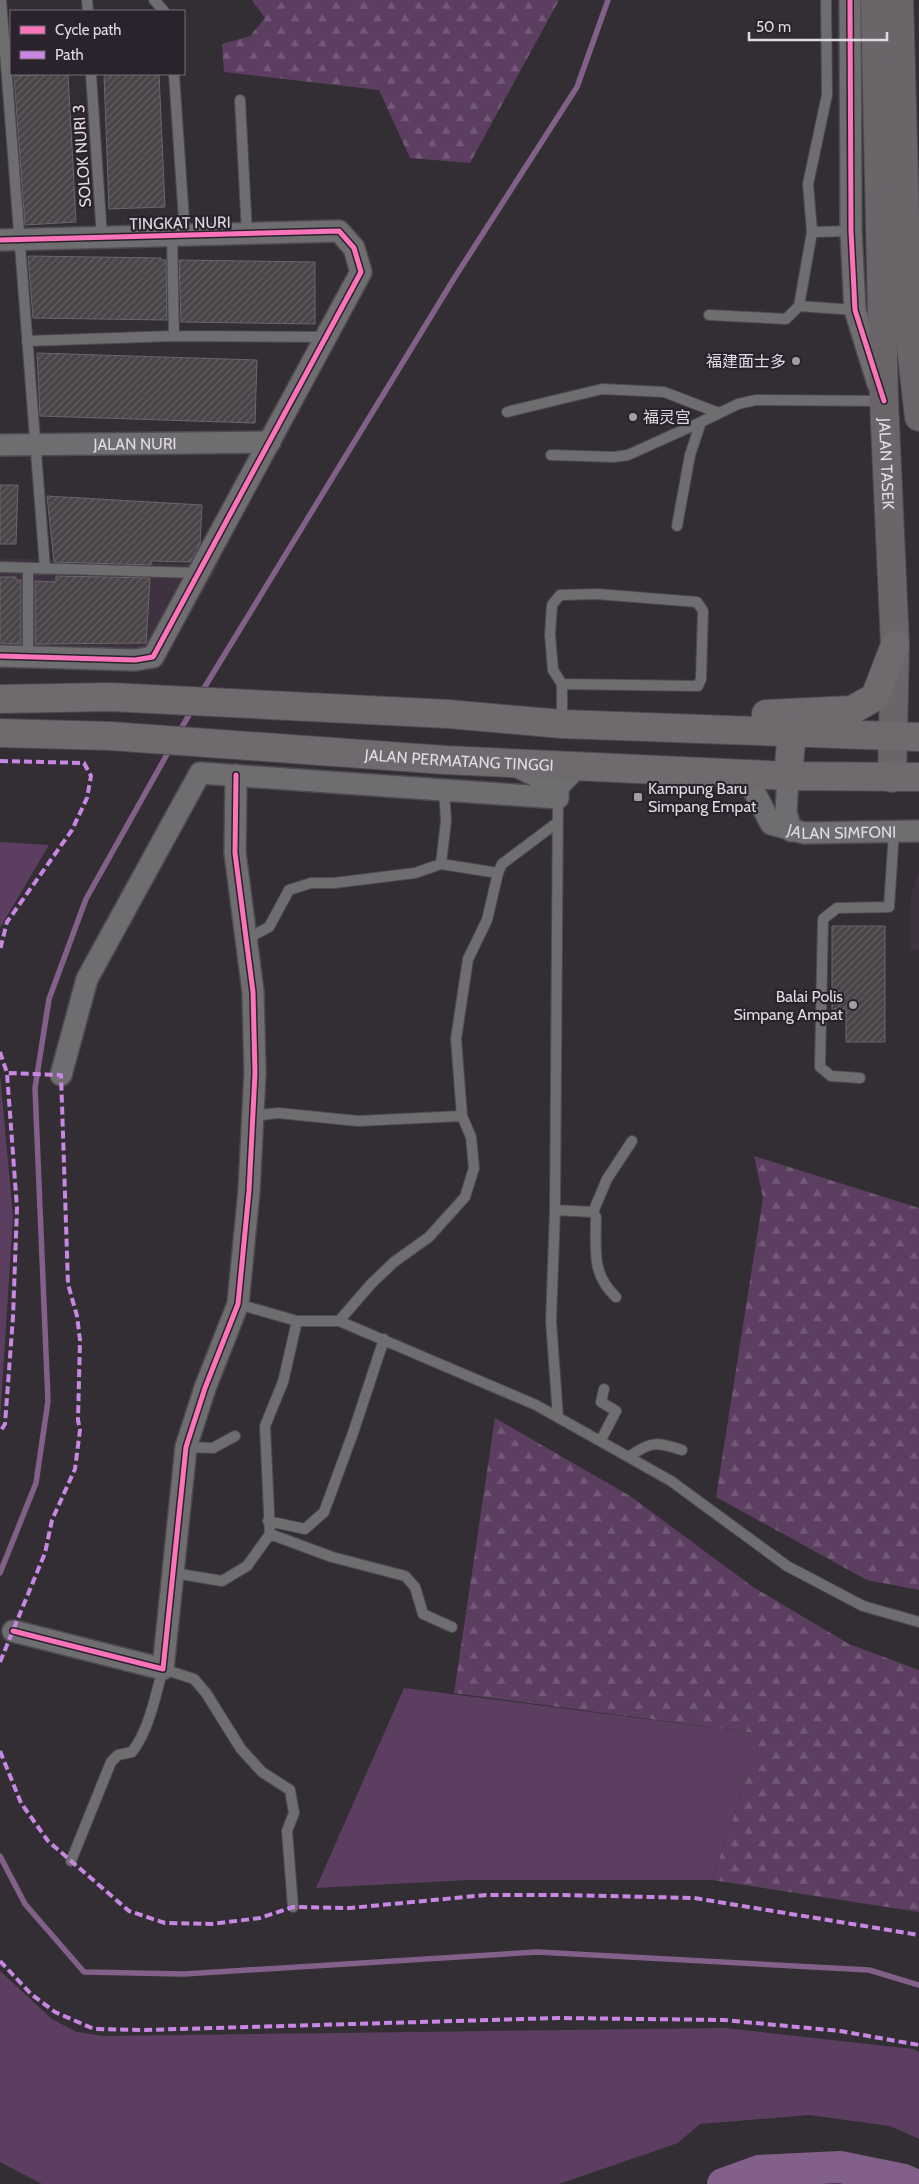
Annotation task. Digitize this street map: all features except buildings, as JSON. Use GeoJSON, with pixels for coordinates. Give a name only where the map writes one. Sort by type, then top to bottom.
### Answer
{"type":"FeatureCollection","features":[{"type":"Feature","properties":{"kind":"highway"},"geometry":{"type":"LineString","coordinates":[[666,726],[729,716],[852,710],[875,697],[895,644]]}},
{"type":"Feature","properties":{"kind":"highway"},"geometry":{"type":"LineString","coordinates":[[0,698],[110,697],[448,714],[562,724],[666,726],[906,736]]}},
{"type":"Feature","properties":{"kind":"highway"},"geometry":{"type":"LineString","coordinates":[[788,776],[792,731]]}},
{"type":"Feature","properties":{"kind":"highway","name":"JALAN PERMATANG TINGGI"},"geometry":{"type":"LineString","coordinates":[[0,733],[110,736],[445,760],[788,776],[919,778]]}},
{"type":"Feature","properties":{"kind":"main road","name":"JALAN TASEK"},"geometry":{"type":"LineString","coordinates":[[875,0],[890,57],[908,321],[919,417]]}},
{"type":"Feature","properties":{"kind":"main road","name":"JALAN TASEK"},"geometry":{"type":"LineString","coordinates":[[892,778],[906,736],[895,644],[884,401],[890,57],[899,0]]}},
{"type":"Feature","properties":{"kind":"street"},"geometry":{"type":"LineString","coordinates":[[850,0],[851,231],[855,310],[884,401]]}},
{"type":"Feature","properties":{"kind":"street","name":"TINGKAT NURI"},"geometry":{"type":"LineString","coordinates":[[9,240],[339,231],[354,248],[361,272],[326,338]]}},
{"type":"Feature","properties":{"kind":"street"},"geometry":{"type":"LineString","coordinates":[[0,656],[135,660],[153,657],[161,646],[326,338]]}},
{"type":"Feature","properties":{"kind":"street"},"geometry":{"type":"LineString","coordinates":[[918,404],[919,400]]}},
{"type":"Feature","properties":{"kind":"street","name":"JALAN NURI"},"geometry":{"type":"LineString","coordinates":[[0,445],[270,442]]}},
{"type":"Feature","properties":{"kind":"street"},"geometry":{"type":"LineString","coordinates":[[507,762],[558,792]]}},
{"type":"Feature","properties":{"kind":"street"},"geometry":{"type":"LineString","coordinates":[[558,792],[579,765]]}},
{"type":"Feature","properties":{"kind":"street"},"geometry":{"type":"LineString","coordinates":[[724,772],[751,785],[771,824],[791,831]]}},
{"type":"Feature","properties":{"kind":"street"},"geometry":{"type":"LineString","coordinates":[[61,1074],[87,979],[200,773],[444,790],[558,792]]}},
{"type":"Feature","properties":{"kind":"street"},"geometry":{"type":"LineString","coordinates":[[13,1631],[164,1669],[186,1447],[205,1388],[238,1304],[249,1191],[255,1073],[253,992],[235,853],[236,775]]}},
{"type":"Feature","properties":{"kind":"street","name":"JALAN SIMFONI"},"geometry":{"type":"LineString","coordinates":[[788,776],[786,812],[791,831],[804,833],[919,831]]}},
{"type":"Feature","properties":{"kind":"lane"},"geometry":{"type":"LineString","coordinates":[[1,0],[8,61],[9,240],[27,341],[45,568]]}},
{"type":"Feature","properties":{"kind":"lane"},"geometry":{"type":"LineString","coordinates":[[154,0],[163,10]]}},
{"type":"Feature","properties":{"kind":"lane"},"geometry":{"type":"LineString","coordinates":[[709,315],[786,319],[798,306],[812,232],[808,184],[827,95],[826,0]]}},
{"type":"Feature","properties":{"kind":"lane","name":"SOLOK NURI 3"},"geometry":{"type":"LineString","coordinates":[[91,75],[102,237]]}},
{"type":"Feature","properties":{"kind":"lane"},"geometry":{"type":"LineString","coordinates":[[174,75],[178,236],[174,336]]}},
{"type":"Feature","properties":{"kind":"lane"},"geometry":{"type":"LineString","coordinates":[[240,100],[247,234]]}},
{"type":"Feature","properties":{"kind":"lane"},"geometry":{"type":"LineString","coordinates":[[812,232],[851,231]]}},
{"type":"Feature","properties":{"kind":"lane"},"geometry":{"type":"LineString","coordinates":[[798,306],[855,310]]}},
{"type":"Feature","properties":{"kind":"lane"},"geometry":{"type":"LineString","coordinates":[[27,341],[174,336],[326,338]]}},
{"type":"Feature","properties":{"kind":"lane"},"geometry":{"type":"LineString","coordinates":[[507,412],[602,389],[664,392],[718,413]]}},
{"type":"Feature","properties":{"kind":"lane"},"geometry":{"type":"LineString","coordinates":[[551,455],[614,457],[628,455],[738,404],[756,400],[884,401]]}},
{"type":"Feature","properties":{"kind":"lane"},"geometry":{"type":"LineString","coordinates":[[677,526],[690,455],[701,422]]}},
{"type":"Feature","properties":{"kind":"lane"},"geometry":{"type":"LineString","coordinates":[[0,567],[200,574]]}},
{"type":"Feature","properties":{"kind":"lane"},"geometry":{"type":"LineString","coordinates":[[28,568],[28,656]]}},
{"type":"Feature","properties":{"kind":"lane"},"geometry":{"type":"LineString","coordinates":[[562,684],[698,686],[701,679],[703,611],[698,602],[597,594],[560,595],[552,606],[550,634],[553,670],[562,684],[562,724]]}},
{"type":"Feature","properties":{"kind":"lane"},"geometry":{"type":"LineString","coordinates":[[441,864],[446,821],[444,790]]}},
{"type":"Feature","properties":{"kind":"lane"},"geometry":{"type":"LineString","coordinates":[[558,792],[555,1210],[551,1321],[558,1417]]}},
{"type":"Feature","properties":{"kind":"lane"},"geometry":{"type":"LineString","coordinates":[[339,1322],[371,1284],[394,1262],[429,1237],[465,1197],[474,1168],[471,1137],[462,1116],[456,1039],[468,959],[487,920],[498,873],[502,864],[558,822]]}},
{"type":"Feature","properties":{"kind":"lane"},"geometry":{"type":"LineString","coordinates":[[860,1078],[830,1076],[820,1067],[823,919],[837,908],[889,907],[894,832]]}},
{"type":"Feature","properties":{"kind":"lane"},"geometry":{"type":"LineString","coordinates":[[246,939],[269,927],[289,890],[311,883],[334,883],[415,873],[441,864],[498,873]]}},
{"type":"Feature","properties":{"kind":"lane"},"geometry":{"type":"LineString","coordinates":[[253,1116],[278,1113],[358,1121],[462,1116]]}},
{"type":"Feature","properties":{"kind":"lane"},"geometry":{"type":"LineString","coordinates":[[593,1212],[607,1180],[632,1141]]}},
{"type":"Feature","properties":{"kind":"lane"},"geometry":{"type":"LineString","coordinates":[[555,1210],[593,1212]]}},
{"type":"Feature","properties":{"kind":"lane"},"geometry":{"type":"LineString","coordinates":[[593,1212],[596,1218],[596,1260],[604,1286],[616,1297]]}},
{"type":"Feature","properties":{"kind":"lane"},"geometry":{"type":"LineString","coordinates":[[238,1304],[297,1321],[339,1322],[384,1339],[558,1417],[671,1480],[787,1566],[863,1606],[919,1622]]}},
{"type":"Feature","properties":{"kind":"lane"},"geometry":{"type":"LineString","coordinates":[[174,1573],[222,1581],[247,1566],[270,1534],[265,1426],[283,1382],[297,1321]]}},
{"type":"Feature","properties":{"kind":"lane"},"geometry":{"type":"LineString","coordinates":[[268,1521],[305,1529],[324,1512],[353,1433],[384,1339]]}},
{"type":"Feature","properties":{"kind":"lane"},"geometry":{"type":"LineString","coordinates":[[601,1440],[616,1411],[601,1402],[604,1389]]}},
{"type":"Feature","properties":{"kind":"lane"},"geometry":{"type":"LineString","coordinates":[[186,1447],[214,1448],[235,1436]]}},
{"type":"Feature","properties":{"kind":"lane"},"geometry":{"type":"LineString","coordinates":[[630,1456],[648,1444],[663,1444],[682,1450]]}},
{"type":"Feature","properties":{"kind":"lane"},"geometry":{"type":"LineString","coordinates":[[270,1534],[332,1557],[405,1576],[415,1587],[423,1614],[452,1627]]}},
{"type":"Feature","properties":{"kind":"lane"},"geometry":{"type":"LineString","coordinates":[[71,1861],[111,1762],[118,1755],[132,1752],[146,1728],[164,1669],[194,1679],[206,1693],[241,1749],[262,1772],[290,1790],[294,1807],[287,1831],[293,1907]]}},
{"type":"Feature","properties":{"kind":"shaded area"},"geometry":{"type":"Polygon","coordinates":[[[0,558],[219,565],[158,669],[0,667],[0,558]]]}},
{"type":"Feature","properties":{"kind":"shaded area"},"geometry":{"type":"Polygon","coordinates":[[[919,872],[919,950],[910,950],[911,895],[919,872]]]}},
{"type":"Feature","properties":{"kind":"green space"},"geometry":{"type":"Polygon","coordinates":[[[252,0],[559,0],[470,163],[410,158],[379,90],[224,72],[222,44],[250,36],[265,18],[252,0]]]}},
{"type":"Feature","properties":{"kind":"green space"},"geometry":{"type":"Polygon","coordinates":[[[0,842],[49,845],[0,928],[0,842]]]}},
{"type":"Feature","properties":{"kind":"green space"},"geometry":{"type":"Polygon","coordinates":[[[0,1075],[13,1216],[0,1420],[0,1075]]]}},
{"type":"Feature","properties":{"kind":"green space"},"geometry":{"type":"Polygon","coordinates":[[[754,1156],[919,1208],[919,1590],[867,1580],[716,1497],[763,1198],[754,1156]]]}},
{"type":"Feature","properties":{"kind":"green space"},"geometry":{"type":"Polygon","coordinates":[[[495,1418],[630,1496],[753,1587],[849,1644],[919,1670],[919,1912],[712,1880],[762,1734],[454,1693],[495,1418]]]}},
{"type":"Feature","properties":{"kind":"green space"},"geometry":{"type":"Polygon","coordinates":[[[404,1688],[762,1734],[712,1880],[468,1880],[316,1888],[404,1688]]]}},
{"type":"Feature","properties":{"kind":"green space"},"geometry":{"type":"Polygon","coordinates":[[[0,1971],[52,2019],[77,2032],[103,2036],[725,2028],[913,2049],[919,2052],[919,2139],[890,2126],[809,2115],[700,2124],[678,2143],[559,2184],[42,2184],[0,2162],[0,1971]]]}},
{"type":"Feature","properties":{"kind":"waterway"},"geometry":{"type":"LineString","coordinates":[[201,693],[455,277],[577,87],[608,0]]}},
{"type":"Feature","properties":{"kind":"waterway"},"geometry":{"type":"LineString","coordinates":[[179,732],[192,710]]}},
{"type":"Feature","properties":{"kind":"waterway"},"geometry":{"type":"LineString","coordinates":[[0,1573],[36,1483],[48,1401],[35,1088],[49,999],[86,899],[170,749]]}},
{"type":"Feature","properties":{"kind":"waterway"},"geometry":{"type":"LineString","coordinates":[[0,1856],[25,1904],[84,1972],[184,1974],[537,1952],[869,1970],[919,1985]]}},
{"type":"Feature","properties":{"kind":"waterway"},"geometry":{"type":"LineString","coordinates":[[723,2184],[759,2171],[840,2167],[904,2180],[913,2184]]}},
{"type":"Feature","properties":{"kind":"marked path"},"geometry":{"type":"LineString","coordinates":[[0,761],[84,763],[91,776],[87,798],[72,830],[7,922],[0,950]]}},
{"type":"Feature","properties":{"kind":"marked path"},"geometry":{"type":"LineString","coordinates":[[0,1052],[7,1073],[17,1208],[13,1317],[5,1424],[0,1432]]}},
{"type":"Feature","properties":{"kind":"marked path"},"geometry":{"type":"LineString","coordinates":[[0,1662],[45,1553],[52,1520],[75,1469],[80,1430],[78,1420],[80,1340],[77,1316],[68,1284],[61,1075],[7,1073]]}},
{"type":"Feature","properties":{"kind":"marked path"},"geometry":{"type":"LineString","coordinates":[[0,1751],[21,1803],[48,1841],[129,1911],[165,1923],[212,1924],[260,1918],[293,1907],[350,1908],[486,1895],[564,1895],[694,1898],[919,1935]]}},
{"type":"Feature","properties":{"kind":"marked path"},"geometry":{"type":"LineString","coordinates":[[0,1961],[31,1994],[55,2012],[94,2029],[146,2030],[558,2018],[724,2020],[840,2031],[919,2045]]}},
{"type":"Feature","properties":{"kind":"cycle path"},"geometry":{"type":"LineString","coordinates":[[850,0],[851,231],[855,310],[884,401]]}},
{"type":"Feature","properties":{"kind":"cycle path"},"geometry":{"type":"LineString","coordinates":[[0,240],[339,231],[354,248],[361,272],[153,657],[135,660],[0,656]]}},
{"type":"Feature","properties":{"kind":"cycle path"},"geometry":{"type":"LineString","coordinates":[[13,1631],[163,1669],[186,1447],[205,1388],[238,1304],[249,1191],[255,1073],[253,992],[235,853],[236,775]]}},
{"type":"Feature","properties":{"kind":"place","name":"福建面士多"},"geometry":{"type":"Point","coordinates":[796,361]}},
{"type":"Feature","properties":{"kind":"place","name":"福灵宫"},"geometry":{"type":"Point","coordinates":[633,417]}},
{"type":"Feature","properties":{"kind":"place","name":"Kampung Baru Simpang Empat"},"geometry":{"type":"Point","coordinates":[638,797]}},
{"type":"Feature","properties":{"kind":"place","name":"Balai Polis Simpang Ampat"},"geometry":{"type":"Point","coordinates":[853,1005]}}]}
